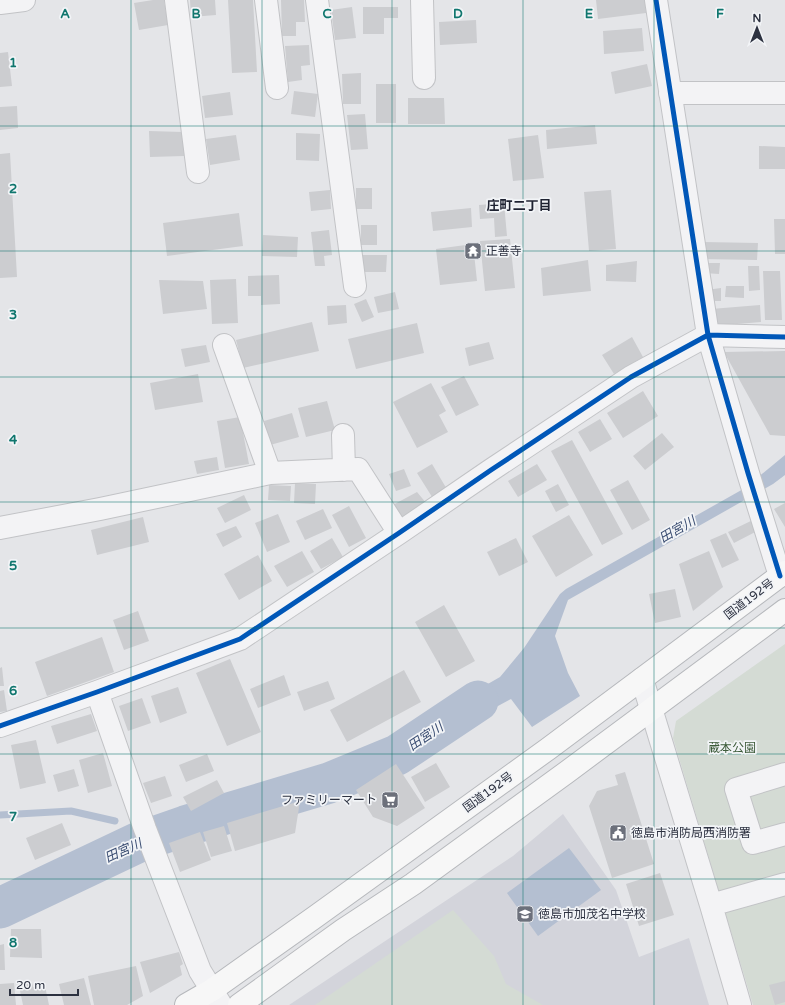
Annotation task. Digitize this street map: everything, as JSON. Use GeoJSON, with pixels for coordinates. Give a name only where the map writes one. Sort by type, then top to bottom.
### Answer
{"type":"FeatureCollection","features":[{"type":"Feature","properties":{"kind":"highway","name":"国道192号"},"geometry":{"type":"LineString","coordinates":[[186,1005],[216,997],[315,917],[548,749],[782,574]]}},
{"type":"Feature","properties":{"kind":"highway"},"geometry":{"type":"LineString","coordinates":[[239,1005],[343,930],[414,884],[607,743],[785,610]]}},
{"type":"Feature","properties":{"kind":"street"},"geometry":{"type":"LineString","coordinates":[[0,3],[24,0]]}},
{"type":"Feature","properties":{"kind":"street"},"geometry":{"type":"LineString","coordinates":[[176,0],[198,172]]}},
{"type":"Feature","properties":{"kind":"street"},"geometry":{"type":"LineString","coordinates":[[266,0],[277,88]]}},
{"type":"Feature","properties":{"kind":"street"},"geometry":{"type":"LineString","coordinates":[[317,0],[355,286]]}},
{"type":"Feature","properties":{"kind":"street"},"geometry":{"type":"LineString","coordinates":[[422,0],[424,78]]}},
{"type":"Feature","properties":{"kind":"street"},"geometry":{"type":"LineString","coordinates":[[656,0],[708,335],[758,506],[782,574]]}},
{"type":"Feature","properties":{"kind":"street"},"geometry":{"type":"LineString","coordinates":[[670,93],[785,93]]}},
{"type":"Feature","properties":{"kind":"street"},"geometry":{"type":"LineString","coordinates":[[0,726],[240,639],[631,377],[708,335],[785,337]]}},
{"type":"Feature","properties":{"kind":"street"},"geometry":{"type":"LineString","coordinates":[[224,345],[270,473]]}},
{"type":"Feature","properties":{"kind":"street"},"geometry":{"type":"LineString","coordinates":[[343,435],[344,470]]}},
{"type":"Feature","properties":{"kind":"street"},"geometry":{"type":"LineString","coordinates":[[0,528],[100,509],[270,473],[358,469],[399,533]]}},
{"type":"Feature","properties":{"kind":"street"},"geometry":{"type":"LineString","coordinates":[[642,679],[740,1005]]}},
{"type":"Feature","properties":{"kind":"street"},"geometry":{"type":"LineString","coordinates":[[97,692],[148,838],[200,971],[216,997]]}},
{"type":"Feature","properties":{"kind":"street"},"geometry":{"type":"LineString","coordinates":[[785,774],[736,789],[753,844],[785,834]]}},
{"type":"Feature","properties":{"kind":"street"},"geometry":{"type":"LineString","coordinates":[[711,905],[785,884]]}},
{"type":"Feature","properties":{"kind":"shaded area","name":"徳島市加茂名中学校"},"geometry":{"type":"Polygon","coordinates":[[[563,814],[616,890],[639,957],[689,938],[709,1005],[289,1005],[513,856],[563,814]]]}},
{"type":"Feature","properties":{"kind":"green space","name":"蔵本公園"},"geometry":{"type":"Polygon","coordinates":[[[785,644],[785,1005],[753,1005],[673,738],[676,721],[785,644]]]}},
{"type":"Feature","properties":{"kind":"green space"},"geometry":{"type":"Polygon","coordinates":[[[453,910],[494,956],[506,984],[543,1005],[315,1005],[453,910]]]}},
{"type":"Feature","properties":{"kind":"water"},"geometry":{"type":"Polygon","coordinates":[[[785,455],[785,475],[773,484],[568,600],[555,636],[568,673],[580,696],[532,727],[511,699],[435,740],[425,720],[500,677],[524,648],[560,594],[566,589],[745,488],[785,455]]]}},
{"type":"Feature","properties":{"kind":"water"},"geometry":{"type":"Polygon","coordinates":[[[569,848],[601,890],[538,936],[507,893],[569,848]]]}},
{"type":"Feature","properties":{"kind":"building"},"geometry":{"type":"Polygon","coordinates":[[[164,0],[168,25],[139,30],[134,3],[164,0]]]}},
{"type":"Feature","properties":{"kind":"building"},"geometry":{"type":"Polygon","coordinates":[[[190,0],[215,0],[216,15],[191,17],[190,0]]]}},
{"type":"Feature","properties":{"kind":"building"},"geometry":{"type":"Polygon","coordinates":[[[228,0],[253,0],[257,72],[232,73],[228,0]]]}},
{"type":"Feature","properties":{"kind":"building"},"geometry":{"type":"Polygon","coordinates":[[[281,0],[304,0],[305,22],[296,22],[296,36],[282,36],[281,0]]]}},
{"type":"Feature","properties":{"kind":"building"},"geometry":{"type":"Polygon","coordinates":[[[596,0],[645,0],[646,13],[598,19],[596,0]]]}},
{"type":"Feature","properties":{"kind":"building"},"geometry":{"type":"Polygon","coordinates":[[[352,7],[356,38],[335,40],[331,10],[352,7]]]}},
{"type":"Feature","properties":{"kind":"building"},"geometry":{"type":"Polygon","coordinates":[[[363,7],[398,7],[398,18],[384,18],[384,34],[363,34],[363,7]]]}},
{"type":"Feature","properties":{"kind":"building"},"geometry":{"type":"Polygon","coordinates":[[[476,20],[477,43],[440,45],[439,22],[476,20]]]}},
{"type":"Feature","properties":{"kind":"building"},"geometry":{"type":"Polygon","coordinates":[[[642,28],[644,51],[604,54],[603,31],[642,28]]]}},
{"type":"Feature","properties":{"kind":"building"},"geometry":{"type":"Polygon","coordinates":[[[309,45],[310,65],[301,66],[302,80],[288,82],[285,46],[309,45]]]}},
{"type":"Feature","properties":{"kind":"building"},"geometry":{"type":"Polygon","coordinates":[[[8,52],[12,86],[0,87],[0,53],[8,52]]]}},
{"type":"Feature","properties":{"kind":"building"},"geometry":{"type":"Polygon","coordinates":[[[647,64],[652,86],[615,94],[611,72],[647,64]]]}},
{"type":"Feature","properties":{"kind":"building"},"geometry":{"type":"Polygon","coordinates":[[[361,73],[361,104],[343,104],[342,74],[361,73]]]}},
{"type":"Feature","properties":{"kind":"building"},"geometry":{"type":"Polygon","coordinates":[[[376,84],[396,84],[396,123],[376,123],[376,84]]]}},
{"type":"Feature","properties":{"kind":"building"},"geometry":{"type":"Polygon","coordinates":[[[294,91],[318,94],[315,117],[291,114],[294,91]]]}},
{"type":"Feature","properties":{"kind":"building"},"geometry":{"type":"Polygon","coordinates":[[[230,92],[233,115],[205,118],[202,96],[230,92]]]}},
{"type":"Feature","properties":{"kind":"building"},"geometry":{"type":"Polygon","coordinates":[[[408,98],[444,98],[445,124],[408,124],[408,98]]]}},
{"type":"Feature","properties":{"kind":"building"},"geometry":{"type":"Polygon","coordinates":[[[17,106],[18,128],[0,130],[0,107],[17,106]]]}},
{"type":"Feature","properties":{"kind":"building"},"geometry":{"type":"Polygon","coordinates":[[[365,114],[368,149],[351,150],[347,115],[365,114]]]}},
{"type":"Feature","properties":{"kind":"building"},"geometry":{"type":"Polygon","coordinates":[[[595,125],[597,144],[547,149],[546,130],[595,125]]]}},
{"type":"Feature","properties":{"kind":"building"},"geometry":{"type":"Polygon","coordinates":[[[149,131],[183,132],[184,156],[150,157],[149,131]]]}},
{"type":"Feature","properties":{"kind":"building"},"geometry":{"type":"Polygon","coordinates":[[[296,133],[320,134],[319,161],[296,160],[296,133]]]}},
{"type":"Feature","properties":{"kind":"building"},"geometry":{"type":"Polygon","coordinates":[[[236,135],[240,160],[210,165],[206,139],[236,135]]]}},
{"type":"Feature","properties":{"kind":"building"},"geometry":{"type":"Polygon","coordinates":[[[538,135],[544,178],[513,181],[508,139],[538,135]]]}},
{"type":"Feature","properties":{"kind":"building"},"geometry":{"type":"Polygon","coordinates":[[[759,146],[785,147],[785,169],[759,169],[759,146]]]}},
{"type":"Feature","properties":{"kind":"building"},"geometry":{"type":"Polygon","coordinates":[[[10,153],[17,277],[0,278],[0,154],[10,153]]]}},
{"type":"Feature","properties":{"kind":"building"},"geometry":{"type":"Polygon","coordinates":[[[356,188],[372,188],[372,209],[356,209],[356,188]]]}},
{"type":"Feature","properties":{"kind":"building"},"geometry":{"type":"Polygon","coordinates":[[[330,190],[331,209],[311,211],[309,192],[330,190]]]}},
{"type":"Feature","properties":{"kind":"building"},"geometry":{"type":"Polygon","coordinates":[[[611,190],[616,249],[589,251],[584,192],[611,190]]]}},
{"type":"Feature","properties":{"kind":"building"},"geometry":{"type":"Polygon","coordinates":[[[504,203],[507,236],[495,237],[494,218],[480,219],[479,205],[504,203]]]}},
{"type":"Feature","properties":{"kind":"building"},"geometry":{"type":"Polygon","coordinates":[[[471,208],[472,227],[433,231],[431,212],[471,208]]]}},
{"type":"Feature","properties":{"kind":"building"},"geometry":{"type":"Polygon","coordinates":[[[239,213],[243,246],[167,256],[163,223],[239,213]]]}},
{"type":"Feature","properties":{"kind":"building"},"geometry":{"type":"Polygon","coordinates":[[[774,219],[785,219],[785,254],[775,254],[774,219]]]}},
{"type":"Feature","properties":{"kind":"building"},"geometry":{"type":"Polygon","coordinates":[[[361,225],[377,225],[377,245],[361,245],[361,225]]]}},
{"type":"Feature","properties":{"kind":"building"},"geometry":{"type":"Polygon","coordinates":[[[329,230],[332,255],[324,256],[325,266],[315,266],[311,232],[329,230]]]}},
{"type":"Feature","properties":{"kind":"building"},"geometry":{"type":"Polygon","coordinates":[[[263,235],[298,237],[297,257],[262,256],[263,235]]]}},
{"type":"Feature","properties":{"kind":"building"},"geometry":{"type":"Polygon","coordinates":[[[510,239],[515,288],[485,291],[480,241],[510,239]]]}},
{"type":"Feature","properties":{"kind":"building"},"geometry":{"type":"Polygon","coordinates":[[[703,242],[758,243],[757,260],[702,259],[703,242]]]}},
{"type":"Feature","properties":{"kind":"building"},"geometry":{"type":"Polygon","coordinates":[[[473,244],[477,281],[440,285],[436,249],[473,244]]]}},
{"type":"Feature","properties":{"kind":"building"},"geometry":{"type":"Polygon","coordinates":[[[361,255],[387,255],[386,272],[361,272],[361,255]]]}},
{"type":"Feature","properties":{"kind":"building"},"geometry":{"type":"Polygon","coordinates":[[[588,260],[591,291],[543,296],[541,268],[588,260]]]}},
{"type":"Feature","properties":{"kind":"building"},"geometry":{"type":"Polygon","coordinates":[[[637,261],[636,282],[606,281],[606,265],[637,261]]]}},
{"type":"Feature","properties":{"kind":"building"},"geometry":{"type":"Polygon","coordinates":[[[705,263],[720,263],[719,274],[704,273],[705,263]]]}},
{"type":"Feature","properties":{"kind":"building"},"geometry":{"type":"Polygon","coordinates":[[[748,266],[759,266],[760,290],[749,291],[748,266]]]}},
{"type":"Feature","properties":{"kind":"building"},"geometry":{"type":"Polygon","coordinates":[[[763,271],[780,271],[782,320],[765,320],[763,271]]]}},
{"type":"Feature","properties":{"kind":"building"},"geometry":{"type":"Polygon","coordinates":[[[279,275],[280,304],[261,305],[261,296],[248,296],[248,276],[279,275]]]}},
{"type":"Feature","properties":{"kind":"building"},"geometry":{"type":"Polygon","coordinates":[[[236,279],[238,323],[212,324],[210,280],[236,279]]]}},
{"type":"Feature","properties":{"kind":"building"},"geometry":{"type":"Polygon","coordinates":[[[159,280],[203,281],[207,309],[163,314],[159,280]]]}},
{"type":"Feature","properties":{"kind":"building"},"geometry":{"type":"Polygon","coordinates":[[[726,286],[744,286],[744,298],[725,297],[726,286]]]}},
{"type":"Feature","properties":{"kind":"building"},"geometry":{"type":"Polygon","coordinates":[[[721,288],[721,301],[706,301],[706,290],[721,288]]]}},
{"type":"Feature","properties":{"kind":"building"},"geometry":{"type":"Polygon","coordinates":[[[395,292],[399,309],[378,313],[374,297],[395,292]]]}},
{"type":"Feature","properties":{"kind":"building"},"geometry":{"type":"Polygon","coordinates":[[[366,299],[374,317],[362,322],[354,304],[366,299]]]}},
{"type":"Feature","properties":{"kind":"building"},"geometry":{"type":"Polygon","coordinates":[[[346,305],[347,323],[328,325],[327,306],[346,305]]]}},
{"type":"Feature","properties":{"kind":"building"},"geometry":{"type":"Polygon","coordinates":[[[760,305],[761,322],[713,326],[711,309],[760,305]]]}},
{"type":"Feature","properties":{"kind":"building"},"geometry":{"type":"Polygon","coordinates":[[[312,322],[319,351],[243,368],[236,340],[312,322]]]}},
{"type":"Feature","properties":{"kind":"building"},"geometry":{"type":"Polygon","coordinates":[[[417,323],[424,353],[356,369],[348,339],[417,323]]]}},
{"type":"Feature","properties":{"kind":"building"},"geometry":{"type":"Polygon","coordinates":[[[632,337],[643,357],[614,374],[602,355],[632,337]]]}},
{"type":"Feature","properties":{"kind":"building"},"geometry":{"type":"Polygon","coordinates":[[[489,342],[494,359],[469,366],[465,348],[489,342]]]}},
{"type":"Feature","properties":{"kind":"building"},"geometry":{"type":"Polygon","coordinates":[[[206,345],[210,362],[185,367],[181,349],[206,345]]]}},
{"type":"Feature","properties":{"kind":"building"},"geometry":{"type":"Polygon","coordinates":[[[785,351],[785,436],[770,435],[724,352],[785,351]]]}},
{"type":"Feature","properties":{"kind":"building"},"geometry":{"type":"Polygon","coordinates":[[[198,374],[203,402],[155,410],[150,383],[198,374]]]}},
{"type":"Feature","properties":{"kind":"building"},"geometry":{"type":"Polygon","coordinates":[[[464,376],[479,405],[456,416],[441,387],[464,376]]]}},
{"type":"Feature","properties":{"kind":"building"},"geometry":{"type":"Polygon","coordinates":[[[431,383],[446,411],[439,415],[448,432],[417,448],[393,402],[431,383]]]}},
{"type":"Feature","properties":{"kind":"building"},"geometry":{"type":"Polygon","coordinates":[[[643,391],[658,416],[623,438],[607,413],[643,391]]]}},
{"type":"Feature","properties":{"kind":"building"},"geometry":{"type":"Polygon","coordinates":[[[327,401],[335,430],[306,437],[298,408],[327,401]]]}},
{"type":"Feature","properties":{"kind":"building"},"geometry":{"type":"Polygon","coordinates":[[[292,413],[299,437],[270,445],[264,421],[292,413]]]}},
{"type":"Feature","properties":{"kind":"building"},"geometry":{"type":"Polygon","coordinates":[[[240,417],[249,464],[225,468],[217,421],[240,417]]]}},
{"type":"Feature","properties":{"kind":"building"},"geometry":{"type":"Polygon","coordinates":[[[600,419],[612,439],[590,452],[578,432],[600,419]]]}},
{"type":"Feature","properties":{"kind":"building"},"geometry":{"type":"Polygon","coordinates":[[[662,433],[674,447],[645,470],[633,456],[662,433]]]}},
{"type":"Feature","properties":{"kind":"building"},"geometry":{"type":"Polygon","coordinates":[[[572,440],[623,534],[602,545],[551,451],[572,440]]]}},
{"type":"Feature","properties":{"kind":"building"},"geometry":{"type":"Polygon","coordinates":[[[217,457],[219,470],[197,474],[194,461],[217,457]]]}},
{"type":"Feature","properties":{"kind":"building"},"geometry":{"type":"Polygon","coordinates":[[[432,464],[448,491],[434,500],[417,473],[432,464]]]}},
{"type":"Feature","properties":{"kind":"building"},"geometry":{"type":"Polygon","coordinates":[[[537,464],[547,480],[518,497],[508,481],[537,464]]]}},
{"type":"Feature","properties":{"kind":"building"},"geometry":{"type":"Polygon","coordinates":[[[404,469],[411,486],[396,491],[389,474],[404,469]]]}},
{"type":"Feature","properties":{"kind":"building"},"geometry":{"type":"Polygon","coordinates":[[[628,480],[650,520],[632,530],[610,490],[628,480]]]}},
{"type":"Feature","properties":{"kind":"building"},"geometry":{"type":"Polygon","coordinates":[[[295,483],[316,484],[315,504],[294,503],[295,483]]]}},
{"type":"Feature","properties":{"kind":"building"},"geometry":{"type":"Polygon","coordinates":[[[558,484],[569,505],[556,512],[545,491],[558,484]]]}},
{"type":"Feature","properties":{"kind":"building"},"geometry":{"type":"Polygon","coordinates":[[[269,485],[291,486],[290,501],[268,500],[269,485]]]}},
{"type":"Feature","properties":{"kind":"building"},"geometry":{"type":"Polygon","coordinates":[[[417,492],[427,504],[403,522],[391,506],[417,492]]]}},
{"type":"Feature","properties":{"kind":"building"},"geometry":{"type":"Polygon","coordinates":[[[244,495],[251,510],[225,523],[217,508],[244,495]]]}},
{"type":"Feature","properties":{"kind":"building"},"geometry":{"type":"Polygon","coordinates":[[[785,503],[785,527],[774,509],[785,503]]]}},
{"type":"Feature","properties":{"kind":"building"},"geometry":{"type":"Polygon","coordinates":[[[349,506],[366,538],[349,547],[332,515],[349,506]]]}},
{"type":"Feature","properties":{"kind":"building"},"geometry":{"type":"Polygon","coordinates":[[[323,509],[332,528],[305,540],[296,521],[323,509]]]}},
{"type":"Feature","properties":{"kind":"building"},"geometry":{"type":"Polygon","coordinates":[[[278,514],[290,542],[267,552],[255,523],[278,514]]]}},
{"type":"Feature","properties":{"kind":"building"},"geometry":{"type":"Polygon","coordinates":[[[569,515],[593,555],[556,577],[532,536],[569,515]]]}},
{"type":"Feature","properties":{"kind":"building"},"geometry":{"type":"Polygon","coordinates":[[[143,517],[149,542],[97,555],[91,530],[143,517]]]}},
{"type":"Feature","properties":{"kind":"building"},"geometry":{"type":"Polygon","coordinates":[[[755,519],[761,529],[734,543],[728,532],[755,519]]]}},
{"type":"Feature","properties":{"kind":"building"},"geometry":{"type":"Polygon","coordinates":[[[236,526],[242,537],[223,547],[216,534],[236,526]]]}},
{"type":"Feature","properties":{"kind":"building"},"geometry":{"type":"Polygon","coordinates":[[[726,533],[739,560],[722,568],[710,540],[726,533]]]}},
{"type":"Feature","properties":{"kind":"building"},"geometry":{"type":"Polygon","coordinates":[[[332,538],[343,557],[321,569],[310,551],[332,538]]]}},
{"type":"Feature","properties":{"kind":"building"},"geometry":{"type":"Polygon","coordinates":[[[516,538],[528,562],[499,576],[487,552],[516,538]]]}},
{"type":"Feature","properties":{"kind":"building"},"geometry":{"type":"Polygon","coordinates":[[[302,551],[314,572],[287,587],[274,566],[302,551]]]}},
{"type":"Feature","properties":{"kind":"building"},"geometry":{"type":"Polygon","coordinates":[[[709,551],[723,587],[693,611],[679,564],[709,551]]]}},
{"type":"Feature","properties":{"kind":"building"},"geometry":{"type":"Polygon","coordinates":[[[258,555],[272,581],[239,600],[224,574],[258,555]]]}},
{"type":"Feature","properties":{"kind":"building"},"geometry":{"type":"Polygon","coordinates":[[[675,589],[681,617],[655,623],[649,594],[675,589]]]}},
{"type":"Feature","properties":{"kind":"building"},"geometry":{"type":"Polygon","coordinates":[[[444,605],[475,661],[446,677],[415,622],[444,605]]]}},
{"type":"Feature","properties":{"kind":"building"},"geometry":{"type":"Polygon","coordinates":[[[138,611],[149,641],[124,650],[113,620],[138,611]]]}},
{"type":"Feature","properties":{"kind":"building"},"geometry":{"type":"Polygon","coordinates":[[[102,637],[114,672],[47,696],[35,662],[102,637]]]}},
{"type":"Feature","properties":{"kind":"building"},"geometry":{"type":"Polygon","coordinates":[[[230,659],[261,732],[227,746],[196,673],[230,659]]]}},
{"type":"Feature","properties":{"kind":"building"},"geometry":{"type":"Polygon","coordinates":[[[2,667],[4,686],[0,686],[0,668],[2,667]]]}},
{"type":"Feature","properties":{"kind":"building"},"geometry":{"type":"Polygon","coordinates":[[[404,670],[421,702],[347,742],[330,710],[404,670]]]}},
{"type":"Feature","properties":{"kind":"building"},"geometry":{"type":"Polygon","coordinates":[[[284,675],[291,695],[258,708],[250,689],[284,675]]]}},
{"type":"Feature","properties":{"kind":"building"},"geometry":{"type":"Polygon","coordinates":[[[328,681],[335,699],[304,711],[297,692],[328,681]]]}},
{"type":"Feature","properties":{"kind":"building"},"geometry":{"type":"Polygon","coordinates":[[[178,687],[187,713],[160,723],[151,696],[178,687]]]}},
{"type":"Feature","properties":{"kind":"building"},"geometry":{"type":"Polygon","coordinates":[[[4,690],[7,711],[0,712],[0,691],[4,690]]]}},
{"type":"Feature","properties":{"kind":"building"},"geometry":{"type":"Polygon","coordinates":[[[142,698],[151,723],[128,731],[119,706],[142,698]]]}},
{"type":"Feature","properties":{"kind":"building"},"geometry":{"type":"Polygon","coordinates":[[[91,714],[97,731],[57,744],[51,726],[91,714]]]}},
{"type":"Feature","properties":{"kind":"building"},"geometry":{"type":"Polygon","coordinates":[[[36,740],[46,783],[20,789],[11,745],[36,740]]]}},
{"type":"Feature","properties":{"kind":"building"},"geometry":{"type":"Polygon","coordinates":[[[103,753],[112,786],[88,793],[79,760],[103,753]]]}},
{"type":"Feature","properties":{"kind":"building"},"geometry":{"type":"Polygon","coordinates":[[[207,754],[214,771],[186,782],[179,765],[207,754]]]}},
{"type":"Feature","properties":{"kind":"building"},"geometry":{"type":"Polygon","coordinates":[[[436,763],[450,787],[425,802],[411,777],[436,763]]]}},
{"type":"Feature","properties":{"kind":"building"},"geometry":{"type":"Polygon","coordinates":[[[396,764],[425,808],[397,826],[373,817],[356,790],[396,764]]]}},
{"type":"Feature","properties":{"kind":"building"},"geometry":{"type":"Polygon","coordinates":[[[74,769],[79,786],[58,792],[53,775],[74,769]]]}},
{"type":"Feature","properties":{"kind":"building"},"geometry":{"type":"Polygon","coordinates":[[[625,772],[654,864],[612,878],[589,806],[597,791],[618,785],[615,775],[625,772]]]}},
{"type":"Feature","properties":{"kind":"building"},"geometry":{"type":"Polygon","coordinates":[[[165,776],[172,796],[151,803],[143,783],[165,776]]]}},
{"type":"Feature","properties":{"kind":"building"},"geometry":{"type":"Polygon","coordinates":[[[217,780],[224,793],[191,811],[183,797],[217,780]]]}},
{"type":"Feature","properties":{"kind":"building"},"geometry":{"type":"Polygon","coordinates":[[[300,801],[295,833],[235,851],[227,823],[300,801]]]}},
{"type":"Feature","properties":{"kind":"building"},"geometry":{"type":"Polygon","coordinates":[[[62,823],[71,845],[35,860],[26,838],[62,823]]]}},
{"type":"Feature","properties":{"kind":"building"},"geometry":{"type":"Polygon","coordinates":[[[224,826],[232,851],[211,857],[203,832],[224,826]]]}},
{"type":"Feature","properties":{"kind":"building"},"geometry":{"type":"Polygon","coordinates":[[[200,832],[211,860],[180,872],[169,843],[200,832]]]}},
{"type":"Feature","properties":{"kind":"building"},"geometry":{"type":"Polygon","coordinates":[[[660,873],[674,915],[639,926],[626,884],[660,873]]]}},
{"type":"Feature","properties":{"kind":"building"},"geometry":{"type":"Polygon","coordinates":[[[11,929],[41,929],[42,958],[10,957],[11,929]]]}},
{"type":"Feature","properties":{"kind":"building"},"geometry":{"type":"Polygon","coordinates":[[[4,944],[5,970],[0,970],[0,945],[4,944]]]}},
{"type":"Feature","properties":{"kind":"building"},"geometry":{"type":"Polygon","coordinates":[[[179,952],[183,964],[180,966],[182,975],[150,993],[140,962],[179,952]]]}},
{"type":"Feature","properties":{"kind":"building"},"geometry":{"type":"Polygon","coordinates":[[[136,966],[143,996],[127,1005],[94,1005],[88,976],[136,966]]]}},
{"type":"Feature","properties":{"kind":"building"},"geometry":{"type":"Polygon","coordinates":[[[84,978],[91,1005],[64,1005],[59,984],[84,978]]]}},
{"type":"Feature","properties":{"kind":"building"},"geometry":{"type":"Polygon","coordinates":[[[785,981],[785,1002],[775,1005],[769,985],[785,981]]]}},
{"type":"Feature","properties":{"kind":"building"},"geometry":{"type":"Polygon","coordinates":[[[14,983],[16,1005],[0,1005],[0,984],[14,983]]]}},
{"type":"Feature","properties":{"kind":"building"},"geometry":{"type":"Polygon","coordinates":[[[32,983],[33,987],[45,986],[49,1005],[23,1005],[19,986],[32,983]]]}},
{"type":"Feature","properties":{"kind":"waterway","name":"田宮川"},"geometry":{"type":"LineString","coordinates":[[0,908],[139,842],[185,826],[329,783],[397,755],[478,701]]}},
{"type":"Feature","properties":{"kind":"waterway"},"geometry":{"type":"LineString","coordinates":[[0,815],[71,811],[115,821]]}},
{"type":"Feature","properties":{"kind":"waterway"},"geometry":{"type":"LineString","coordinates":[[130,833],[139,842]]}},
{"type":"Feature","properties":{"kind":"cycle path"},"geometry":{"type":"LineString","coordinates":[[656,0],[708,335],[780,576]]}},
{"type":"Feature","properties":{"kind":"cycle path"},"geometry":{"type":"LineString","coordinates":[[0,726],[240,639],[631,377],[708,335],[785,337]]}},
{"type":"Feature","properties":{"kind":"place","name":"正善寺"},"geometry":{"type":"Point","coordinates":[473,251]}},
{"type":"Feature","properties":{"kind":"place","name":"ファミリーマート"},"geometry":{"type":"Point","coordinates":[390,800]}},
{"type":"Feature","properties":{"kind":"place","name":"徳島市消防局西消防署"},"geometry":{"type":"Point","coordinates":[618,833]}},
{"type":"Feature","properties":{"kind":"place","name":"徳島市加茂名中学校"},"geometry":{"type":"Point","coordinates":[525,914]}},
{"type":"Feature","properties":{"kind":"district","name":"庄町二丁目"},"geometry":{"type":"Point","coordinates":[519,205]}}]}
